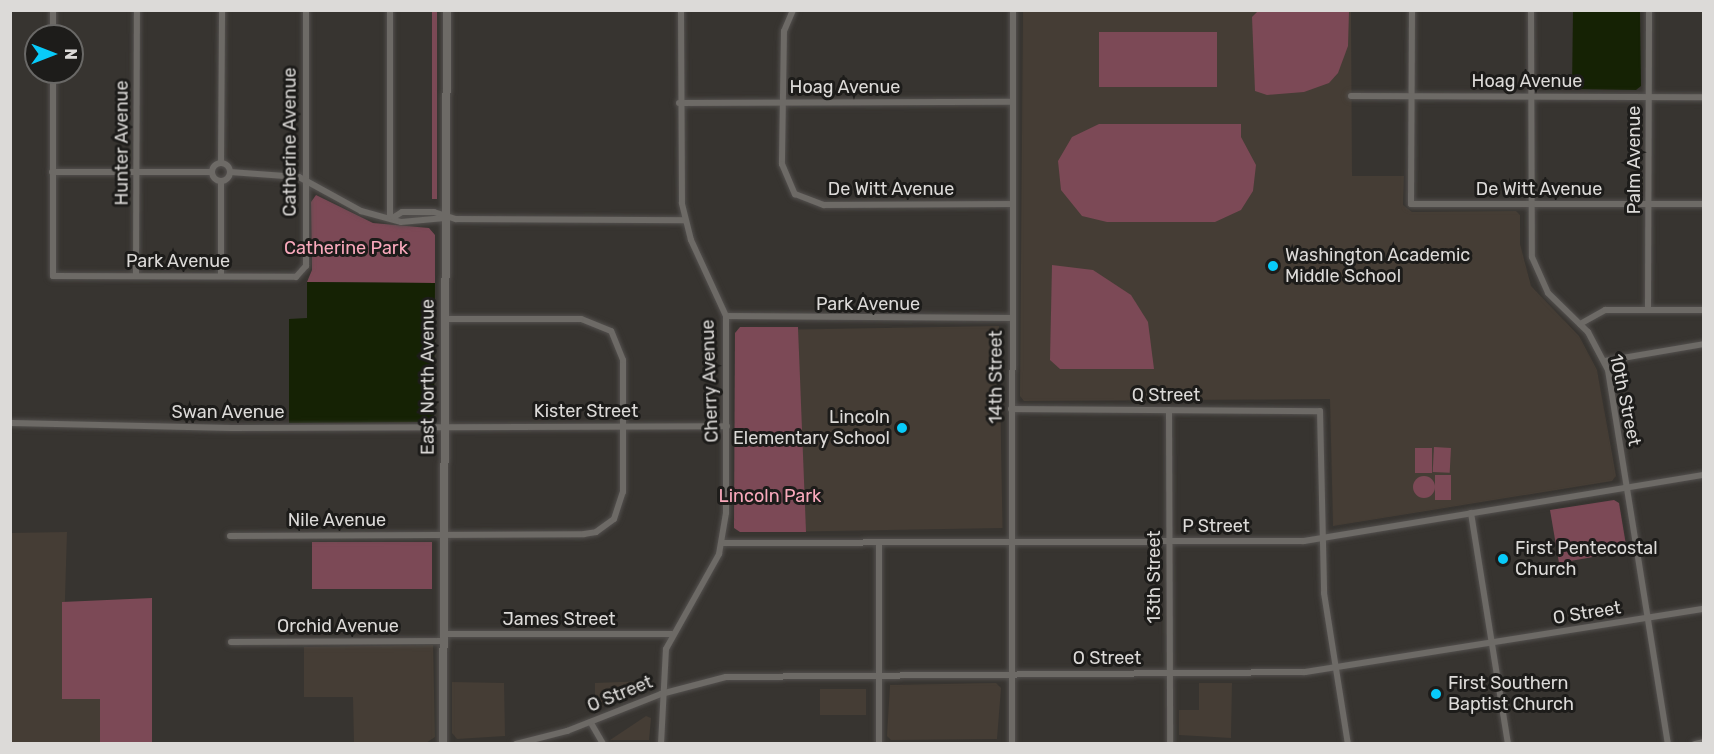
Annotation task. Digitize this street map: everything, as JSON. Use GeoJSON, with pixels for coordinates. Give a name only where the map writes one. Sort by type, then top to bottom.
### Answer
{"type":"FeatureCollection","features":[{"type":"Feature","properties":{"kind":"street","name":"Hunter Avenue"},"geometry":{"type":"LineString","coordinates":[[136,276],[137,10]]}},
{"type":"Feature","properties":{"kind":"street"},"geometry":{"type":"LineString","coordinates":[[53,84],[52,172],[212,172],[221,164],[222,10]]}},
{"type":"Feature","properties":{"kind":"street","name":"Catherine Avenue"},"geometry":{"type":"LineString","coordinates":[[303,273],[306,10]]}},
{"type":"Feature","properties":{"kind":"street"},"geometry":{"type":"LineString","coordinates":[[390,10],[392,217]]}},
{"type":"Feature","properties":{"kind":"street","name":"East North Avenue"},"geometry":{"type":"LineString","coordinates":[[443,744],[447,10]]}},
{"type":"Feature","properties":{"kind":"street","name":"Cherry Avenue"},"geometry":{"type":"LineString","coordinates":[[661,744],[663,663],[672,634],[723,543],[727,426],[726,316],[685,220],[679,103],[681,10]]}},
{"type":"Feature","properties":{"kind":"street","name":"De Witt Avenue"},"geometry":{"type":"LineString","coordinates":[[794,10],[784,31],[783,174],[802,199],[824,205],[1012,204]]}},
{"type":"Feature","properties":{"kind":"street","name":"14th Street"},"geometry":{"type":"LineString","coordinates":[[1012,744],[1013,10]]}},
{"type":"Feature","properties":{"kind":"street"},"geometry":{"type":"LineString","coordinates":[[1412,10],[1412,96]]}},
{"type":"Feature","properties":{"kind":"street","name":"10th Street"},"geometry":{"type":"LineString","coordinates":[[1531,10],[1531,249],[1536,271],[1555,301],[1580,324],[1605,361],[1668,744]]}},
{"type":"Feature","properties":{"kind":"street","name":"Palm Avenue"},"geometry":{"type":"LineString","coordinates":[[1648,310],[1649,10]]}},
{"type":"Feature","properties":{"kind":"street","name":"Hoag Avenue"},"geometry":{"type":"LineString","coordinates":[[1352,96],[1704,98]]}},
{"type":"Feature","properties":{"kind":"street","name":"De Witt Avenue"},"geometry":{"type":"LineString","coordinates":[[1412,96],[1411,204],[1704,204]]}},
{"type":"Feature","properties":{"kind":"street","name":"Hoag Avenue"},"geometry":{"type":"LineString","coordinates":[[679,103],[1012,102]]}},
{"type":"Feature","properties":{"kind":"street"},"geometry":{"type":"LineString","coordinates":[[221,164],[230,172],[278,172],[304,180],[361,211],[392,217],[434,222],[445,218],[685,220]]}},
{"type":"Feature","properties":{"kind":"street","name":"Park Avenue"},"geometry":{"type":"LineString","coordinates":[[52,172],[52,276],[221,276],[303,273]]}},
{"type":"Feature","properties":{"kind":"street"},"geometry":{"type":"LineString","coordinates":[[212,172],[221,181],[221,276]]}},
{"type":"Feature","properties":{"kind":"street"},"geometry":{"type":"LineString","coordinates":[[221,181],[230,172]]}},
{"type":"Feature","properties":{"kind":"street"},"geometry":{"type":"LineString","coordinates":[[392,217],[402,212],[434,212],[445,218]]}},
{"type":"Feature","properties":{"kind":"street"},"geometry":{"type":"LineString","coordinates":[[1580,324],[1597,311],[1704,310]]}},
{"type":"Feature","properties":{"kind":"street","name":"Park Avenue"},"geometry":{"type":"LineString","coordinates":[[726,316],[1011,318]]}},
{"type":"Feature","properties":{"kind":"street","name":"Nile Avenue"},"geometry":{"type":"LineString","coordinates":[[230,536],[584,534],[607,526],[620,508],[623,492],[623,426],[621,349],[604,326],[581,319],[445,319]]}},
{"type":"Feature","properties":{"kind":"street"},"geometry":{"type":"LineString","coordinates":[[1605,361],[1704,344]]}},
{"type":"Feature","properties":{"kind":"street","name":"Q Street"},"geometry":{"type":"LineString","coordinates":[[1011,409],[1320,411],[1322,538]]}},
{"type":"Feature","properties":{"kind":"street","name":"13th Street"},"geometry":{"type":"LineString","coordinates":[[1169,410],[1170,744]]}},
{"type":"Feature","properties":{"kind":"street","name":"Swan Avenue"},"geometry":{"type":"LineString","coordinates":[[12,423],[445,428]]}},
{"type":"Feature","properties":{"kind":"street","name":"Kister Street"},"geometry":{"type":"LineString","coordinates":[[445,428],[727,426]]}},
{"type":"Feature","properties":{"kind":"street","name":"P Street"},"geometry":{"type":"LineString","coordinates":[[723,543],[1011,543],[1322,538],[1704,475]]}},
{"type":"Feature","properties":{"kind":"street"},"geometry":{"type":"LineString","coordinates":[[1471,513],[1508,744]]}},
{"type":"Feature","properties":{"kind":"street"},"geometry":{"type":"LineString","coordinates":[[1322,538],[1324,592],[1348,744]]}},
{"type":"Feature","properties":{"kind":"street"},"geometry":{"type":"LineString","coordinates":[[879,543],[879,744]]}},
{"type":"Feature","properties":{"kind":"street","name":"O Street"},"geometry":{"type":"LineString","coordinates":[[516,744],[591,723],[661,693],[741,675],[1169,673],[1336,668],[1704,609]]}},
{"type":"Feature","properties":{"kind":"street","name":"James Street"},"geometry":{"type":"LineString","coordinates":[[445,637],[672,634]]}},
{"type":"Feature","properties":{"kind":"street","name":"Orchid Avenue"},"geometry":{"type":"LineString","coordinates":[[231,642],[445,637]]}},
{"type":"Feature","properties":{"kind":"street"},"geometry":{"type":"LineString","coordinates":[[591,723],[603,744]]}},
{"type":"Feature","properties":{"kind":"street"},"geometry":{"type":"LineString","coordinates":[[1695,744],[1704,742]]}},
{"type":"Feature","properties":{"kind":"shaded area","name":"Washington Academic Middle School"},"geometry":{"type":"Polygon","coordinates":[[[1023,11],[1351,11],[1352,176],[1404,176],[1403,205],[1412,212],[1516,211],[1520,215],[1520,244],[1531,286],[1579,336],[1597,370],[1616,476],[1612,481],[1333,526],[1330,399],[1024,401],[1020,396],[1023,11]]]}},
{"type":"Feature","properties":{"kind":"shaded area"},"geometry":{"type":"Polygon","coordinates":[[[1573,11],[1640,11],[1641,86],[1636,90],[1572,89],[1573,11]]]}},
{"type":"Feature","properties":{"kind":"shaded area"},"geometry":{"type":"Polygon","coordinates":[[[307,282],[435,283],[434,415],[430,422],[289,423],[289,319],[307,318],[307,282]]]}},
{"type":"Feature","properties":{"kind":"shaded area","name":"Lincoln Elementary School"},"geometry":{"type":"Polygon","coordinates":[[[999,326],[1003,528],[802,531],[798,330],[999,326]]]}},
{"type":"Feature","properties":{"kind":"shaded area"},"geometry":{"type":"Polygon","coordinates":[[[67,532],[62,698],[100,699],[100,743],[11,743],[10,533],[67,532]]]}},
{"type":"Feature","properties":{"kind":"shaded area"},"geometry":{"type":"Polygon","coordinates":[[[433,645],[435,737],[426,743],[354,743],[353,697],[304,697],[304,647],[433,645]]]}},
{"type":"Feature","properties":{"kind":"shaded area"},"geometry":{"type":"Polygon","coordinates":[[[647,681],[648,685],[595,710],[595,683],[647,681]]]}},
{"type":"Feature","properties":{"kind":"shaded area"},"geometry":{"type":"Polygon","coordinates":[[[452,682],[504,683],[505,736],[457,739],[452,733],[452,682]]]}},
{"type":"Feature","properties":{"kind":"shaded area"},"geometry":{"type":"Polygon","coordinates":[[[996,683],[1001,688],[997,739],[891,740],[887,736],[890,685],[996,683]]]}},
{"type":"Feature","properties":{"kind":"shaded area"},"geometry":{"type":"Polygon","coordinates":[[[1199,683],[1232,683],[1231,738],[1179,735],[1179,710],[1199,710],[1199,683]]]}},
{"type":"Feature","properties":{"kind":"shaded area"},"geometry":{"type":"Polygon","coordinates":[[[820,689],[866,689],[866,715],[820,715],[820,689]]]}},
{"type":"Feature","properties":{"kind":"shaded area"},"geometry":{"type":"Polygon","coordinates":[[[646,716],[651,718],[649,740],[610,740],[646,716]]]}},
{"type":"Feature","properties":{"kind":"green space"},"geometry":{"type":"Polygon","coordinates":[[[432,11],[437,11],[437,199],[432,199],[432,11]]]}},
{"type":"Feature","properties":{"kind":"green space"},"geometry":{"type":"Polygon","coordinates":[[[1258,11],[1349,11],[1348,46],[1338,73],[1329,83],[1304,92],[1267,95],[1255,91],[1252,17],[1258,11]]]}},
{"type":"Feature","properties":{"kind":"green space"},"geometry":{"type":"Polygon","coordinates":[[[1099,32],[1217,32],[1217,87],[1099,87],[1099,32]]]}},
{"type":"Feature","properties":{"kind":"green space"},"geometry":{"type":"Polygon","coordinates":[[[1099,124],[1241,124],[1241,137],[1256,165],[1253,191],[1241,210],[1215,222],[1107,222],[1082,216],[1061,190],[1058,161],[1072,137],[1099,124]]]}},
{"type":"Feature","properties":{"kind":"green space","name":"Catherine Park"},"geometry":{"type":"Polygon","coordinates":[[[316,195],[373,223],[429,228],[435,235],[435,283],[307,282],[312,270],[311,202],[316,195]]]}},
{"type":"Feature","properties":{"kind":"green space"},"geometry":{"type":"Polygon","coordinates":[[[1052,265],[1093,270],[1131,295],[1148,322],[1154,369],[1060,369],[1050,360],[1052,265]]]}},
{"type":"Feature","properties":{"kind":"green space","name":"Lincoln Park"},"geometry":{"type":"Polygon","coordinates":[[[740,327],[798,327],[806,532],[740,532],[734,528],[735,333],[740,327]]]}},
{"type":"Feature","properties":{"kind":"green space"},"geometry":{"type":"Polygon","coordinates":[[[1434,447],[1451,448],[1450,473],[1433,472],[1434,447]]]}},
{"type":"Feature","properties":{"kind":"green space"},"geometry":{"type":"Polygon","coordinates":[[[1415,448],[1432,448],[1432,473],[1415,473],[1415,448]]]}},
{"type":"Feature","properties":{"kind":"green space"},"geometry":{"type":"Polygon","coordinates":[[[1435,475],[1451,475],[1451,500],[1435,500],[1435,475]]]}},
{"type":"Feature","properties":{"kind":"green space"},"geometry":{"type":"Polygon","coordinates":[[[1420,476],[1428,476],[1435,483],[1435,491],[1428,498],[1420,498],[1413,491],[1413,483],[1420,476]]]}},
{"type":"Feature","properties":{"kind":"green space"},"geometry":{"type":"Polygon","coordinates":[[[1614,500],[1619,503],[1627,551],[1559,563],[1550,510],[1614,500]]]}},
{"type":"Feature","properties":{"kind":"green space"},"geometry":{"type":"Polygon","coordinates":[[[312,542],[432,542],[432,589],[312,589],[312,542]]]}},
{"type":"Feature","properties":{"kind":"green space"},"geometry":{"type":"Polygon","coordinates":[[[152,598],[152,743],[100,743],[100,699],[62,699],[62,602],[152,598]]]}},
{"type":"Feature","properties":{"kind":"place","name":"Washington Academic Middle School"},"geometry":{"type":"Point","coordinates":[1273,266]}},
{"type":"Feature","properties":{"kind":"place","name":"Lincoln Elementary School"},"geometry":{"type":"Point","coordinates":[902,428]}},
{"type":"Feature","properties":{"kind":"place","name":"First Pentecostal Church"},"geometry":{"type":"Point","coordinates":[1503,559]}},
{"type":"Feature","properties":{"kind":"place","name":"First Southern Baptist Church"},"geometry":{"type":"Point","coordinates":[1436,694]}}]}
